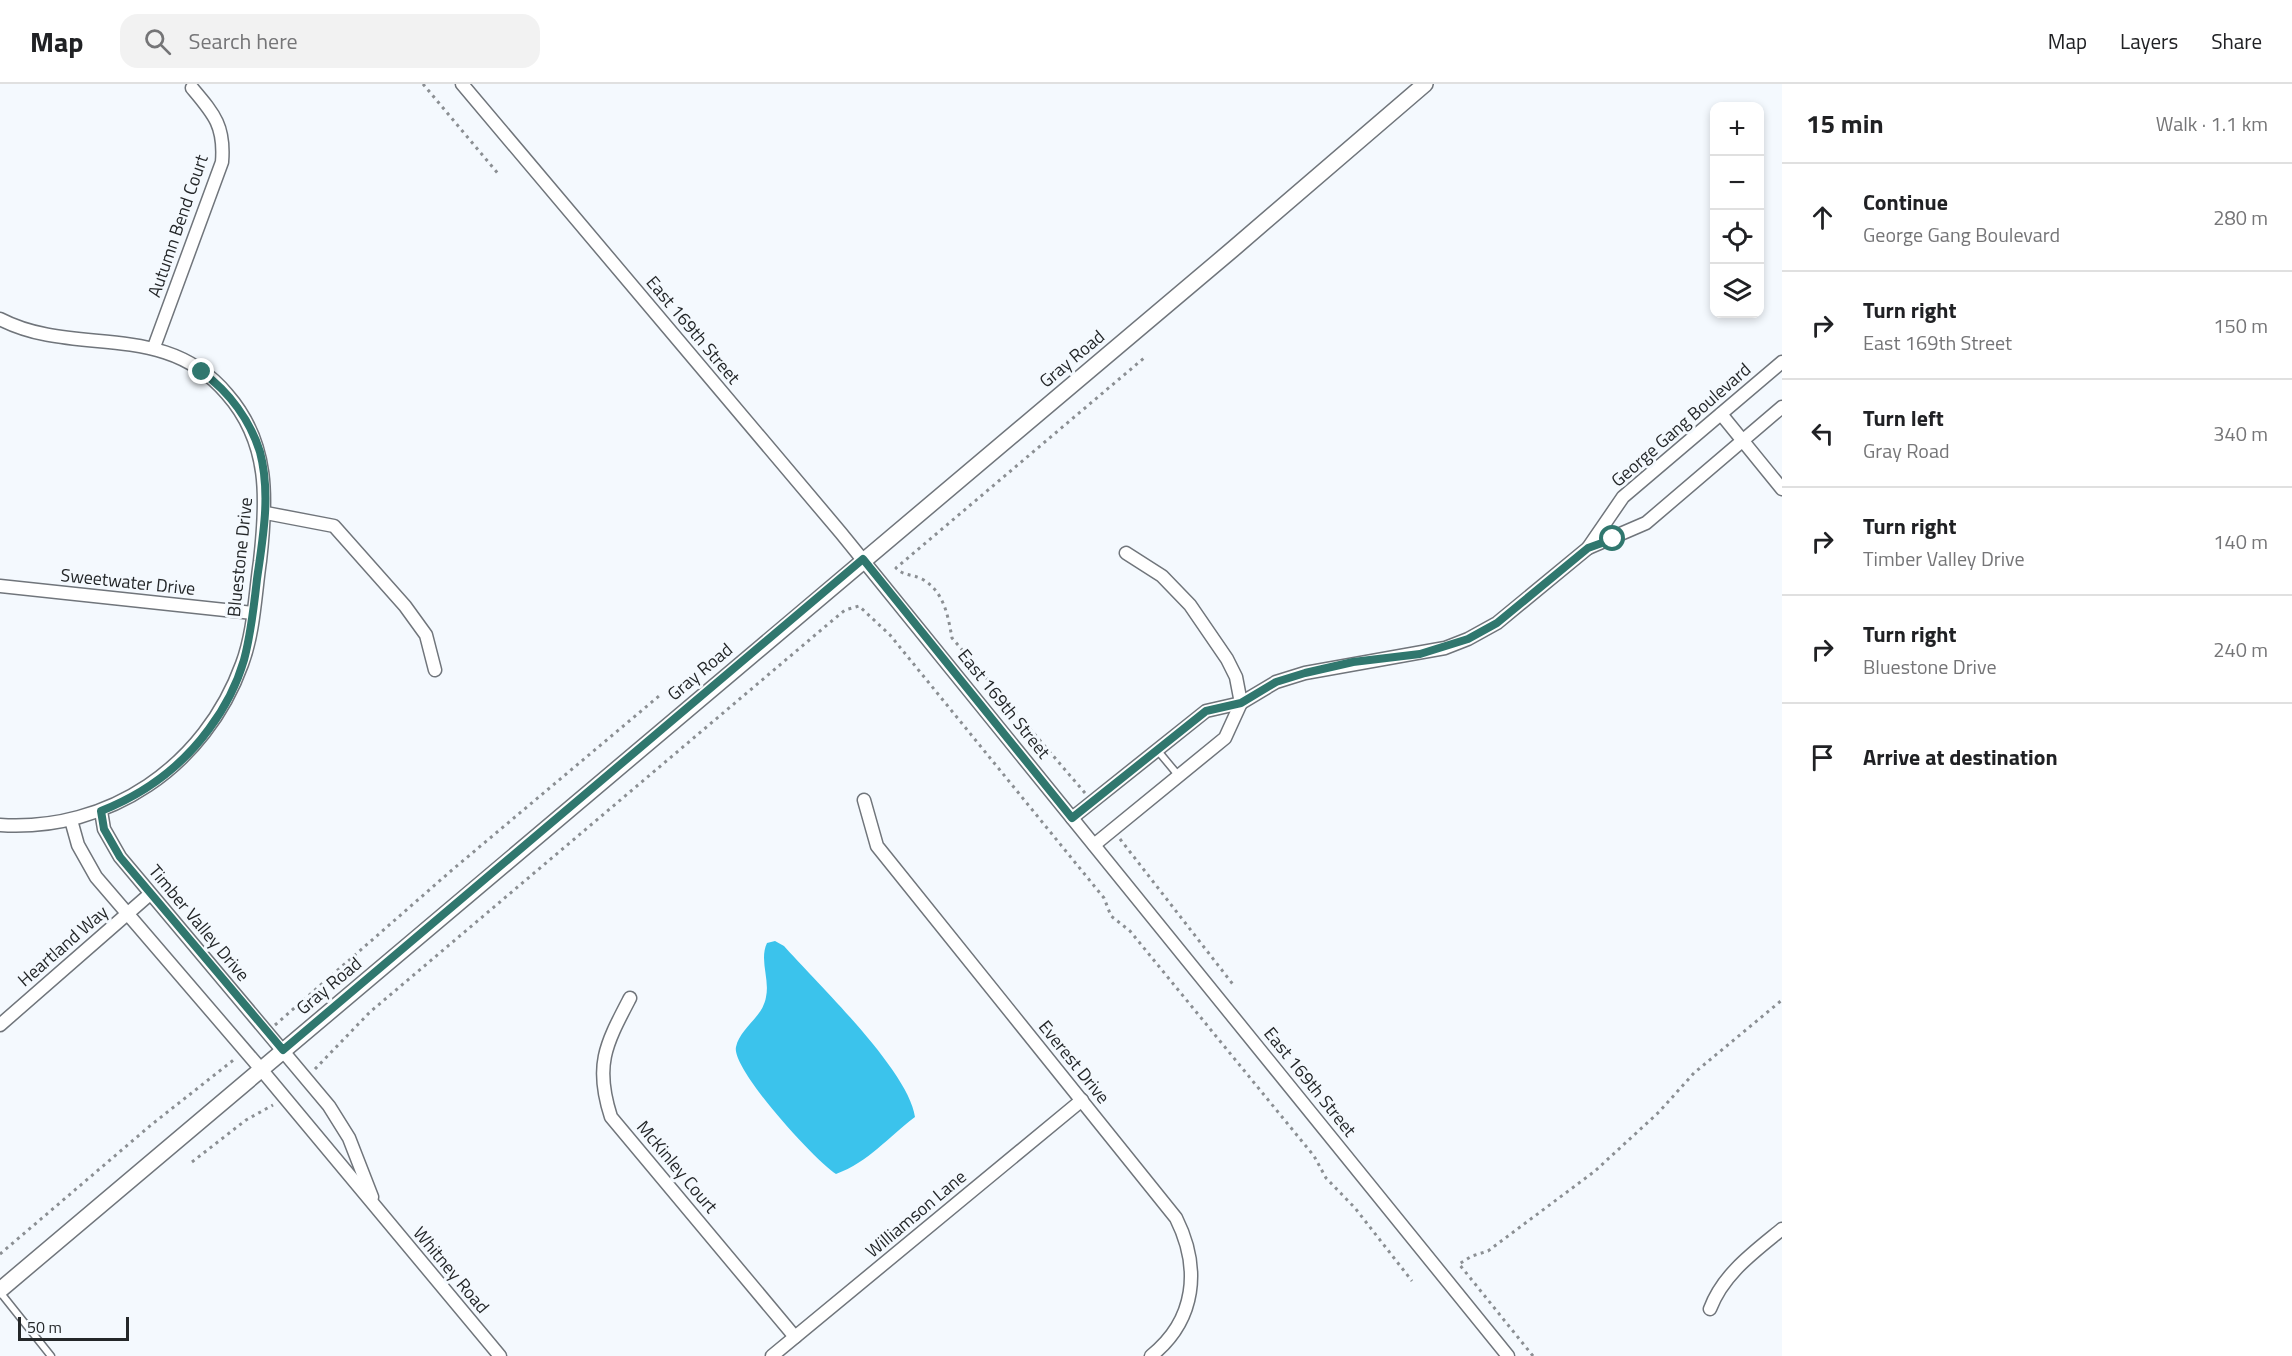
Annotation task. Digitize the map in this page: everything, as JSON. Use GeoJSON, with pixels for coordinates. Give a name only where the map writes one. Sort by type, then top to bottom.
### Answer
{"type":"FeatureCollection","features":[{"type":"Feature","properties":{"kind":"street","name":"East 169th Street"},"geometry":{"type":"LineString","coordinates":[[462,84],[863,559],[1508,1356]]}},
{"type":"Feature","properties":{"kind":"street","name":"Gray Road"},"geometry":{"type":"LineString","coordinates":[[0,1291],[260,1068],[1233,249],[1425,84]]}},
{"type":"Feature","properties":{"kind":"street","name":"Autumn Bend Court"},"geometry":{"type":"LineString","coordinates":[[154,347],[222,162],[223,138],[220,124],[192,88]]}},
{"type":"Feature","properties":{"kind":"street","name":"Bluestone Drive"},"geometry":{"type":"LineString","coordinates":[[0,319],[38,334],[154,347],[190,363],[214,381],[245,419],[259,451],[263,467],[266,513],[253,613],[243,662],[227,698],[209,729],[187,755],[158,780],[101,811],[71,820],[27,826],[0,825]]}},
{"type":"Feature","properties":{"kind":"street","name":"George Gang Boulevard"},"geometry":{"type":"LineString","coordinates":[[1072,818],[1206,711],[1241,703],[1276,682],[1305,673],[1353,662],[1420,654],[1468,639],[1497,623],[1588,548],[1623,497],[1782,362]]}},
{"type":"Feature","properties":{"kind":"street","name":"George Gang Boulevard"},"geometry":{"type":"LineString","coordinates":[[1588,548],[1646,523],[1782,407]]}},
{"type":"Feature","properties":{"kind":"street"},"geometry":{"type":"LineString","coordinates":[[1721,414],[1782,489]]}},
{"type":"Feature","properties":{"kind":"street"},"geometry":{"type":"LineString","coordinates":[[266,513],[285,514],[334,526],[405,606],[426,635],[435,670]]}},
{"type":"Feature","properties":{"kind":"street"},"geometry":{"type":"LineString","coordinates":[[1094,845],[1225,738],[1241,703],[1238,683],[1227,659],[1190,605],[1162,576],[1126,553]]}},
{"type":"Feature","properties":{"kind":"street","name":"Sweetwater Drive"},"geometry":{"type":"LineString","coordinates":[[0,586],[253,613]]}},
{"type":"Feature","properties":{"kind":"street","name":"Everest Drive"},"geometry":{"type":"LineString","coordinates":[[864,800],[877,846],[1176,1218],[1186,1240],[1191,1292],[1175,1333],[1151,1356]]}},
{"type":"Feature","properties":{"kind":"street","name":"Timber Valley Drive"},"geometry":{"type":"LineString","coordinates":[[101,811],[110,841],[150,894],[283,1050]]}},
{"type":"Feature","properties":{"kind":"street"},"geometry":{"type":"LineString","coordinates":[[71,820],[85,861],[260,1068]]}},
{"type":"Feature","properties":{"kind":"street","name":"Heartland Way"},"geometry":{"type":"LineString","coordinates":[[0,1025],[150,894]]}},
{"type":"Feature","properties":{"kind":"street","name":"McKinley Court"},"geometry":{"type":"LineString","coordinates":[[630,998],[605,1046],[603,1085],[612,1117],[795,1337]]}},
{"type":"Feature","properties":{"kind":"street","name":"Whitney Road"},"geometry":{"type":"LineString","coordinates":[[283,1050],[328,1106],[349,1138],[376,1206]]}},
{"type":"Feature","properties":{"kind":"street","name":"Whitney Road"},"geometry":{"type":"LineString","coordinates":[[260,1068],[500,1356]]}},
{"type":"Feature","properties":{"kind":"street","name":"Williamson Lane"},"geometry":{"type":"LineString","coordinates":[[772,1356],[1082,1100]]}},
{"type":"Feature","properties":{"kind":"street"},"geometry":{"type":"LineString","coordinates":[[1710,1309],[1715,1297],[1732,1274],[1782,1229]]}},
{"type":"Feature","properties":{"kind":"lane"},"geometry":{"type":"LineString","coordinates":[[1158,751],[1178,776]]}},
{"type":"Feature","properties":{"kind":"lane"},"geometry":{"type":"LineString","coordinates":[[0,1291],[51,1356]]}},
{"type":"Feature","properties":{"kind":"path"},"geometry":{"type":"LineString","coordinates":[[423,84],[500,176]]}},
{"type":"Feature","properties":{"kind":"path"},"geometry":{"type":"LineString","coordinates":[[1092,802],[1075,779],[1057,762],[952,638],[947,612],[936,591],[921,579],[903,575],[896,568],[1144,358]]}},
{"type":"Feature","properties":{"kind":"path"},"geometry":{"type":"LineString","coordinates":[[304,1077],[320,1065],[370,1012],[845,610],[859,606],[890,635],[1104,898],[1111,916],[1130,931],[1145,949],[1314,1156],[1326,1178],[1354,1208],[1412,1281]]}},
{"type":"Feature","properties":{"kind":"path"},"geometry":{"type":"LineString","coordinates":[[267,1031],[452,870],[659,696]]}},
{"type":"Feature","properties":{"kind":"path"},"geometry":{"type":"LineString","coordinates":[[1112,830],[1235,987]]}},
{"type":"Feature","properties":{"kind":"path"},"geometry":{"type":"LineString","coordinates":[[1533,1356],[1459,1264],[1497,1245],[1589,1176],[1659,1112],[1694,1073],[1782,1000]]}},
{"type":"Feature","properties":{"kind":"path"},"geometry":{"type":"LineString","coordinates":[[0,1254],[151,1125],[245,1051]]}},
{"type":"Feature","properties":{"kind":"path"},"geometry":{"type":"LineString","coordinates":[[192,1162],[246,1120],[272,1106],[283,1095]]}},
{"type":"Feature","properties":{"kind":"water"},"geometry":{"type":"Polygon","coordinates":[[[775,941],[784,946],[880,1052],[909,1098],[915,1117],[868,1156],[836,1174],[811,1152],[760,1094],[738,1058],[736,1047],[738,1040],[764,1004],[767,990],[765,949],[767,943],[775,941]]]}},
{"type":"Feature","properties":{"kind":"route"},"geometry":{"type":"LineString","coordinates":[[202,372],[227,393],[245,419],[254,437],[263,467],[266,513],[250,637],[234,685],[218,715],[187,755],[139,793],[101,811],[104,829],[120,857],[283,1050],[863,559],[1072,818],[1206,711],[1241,703],[1276,682],[1290,677],[1353,662],[1420,654],[1468,639],[1497,623],[1588,548],[1613,539]]}}]}
